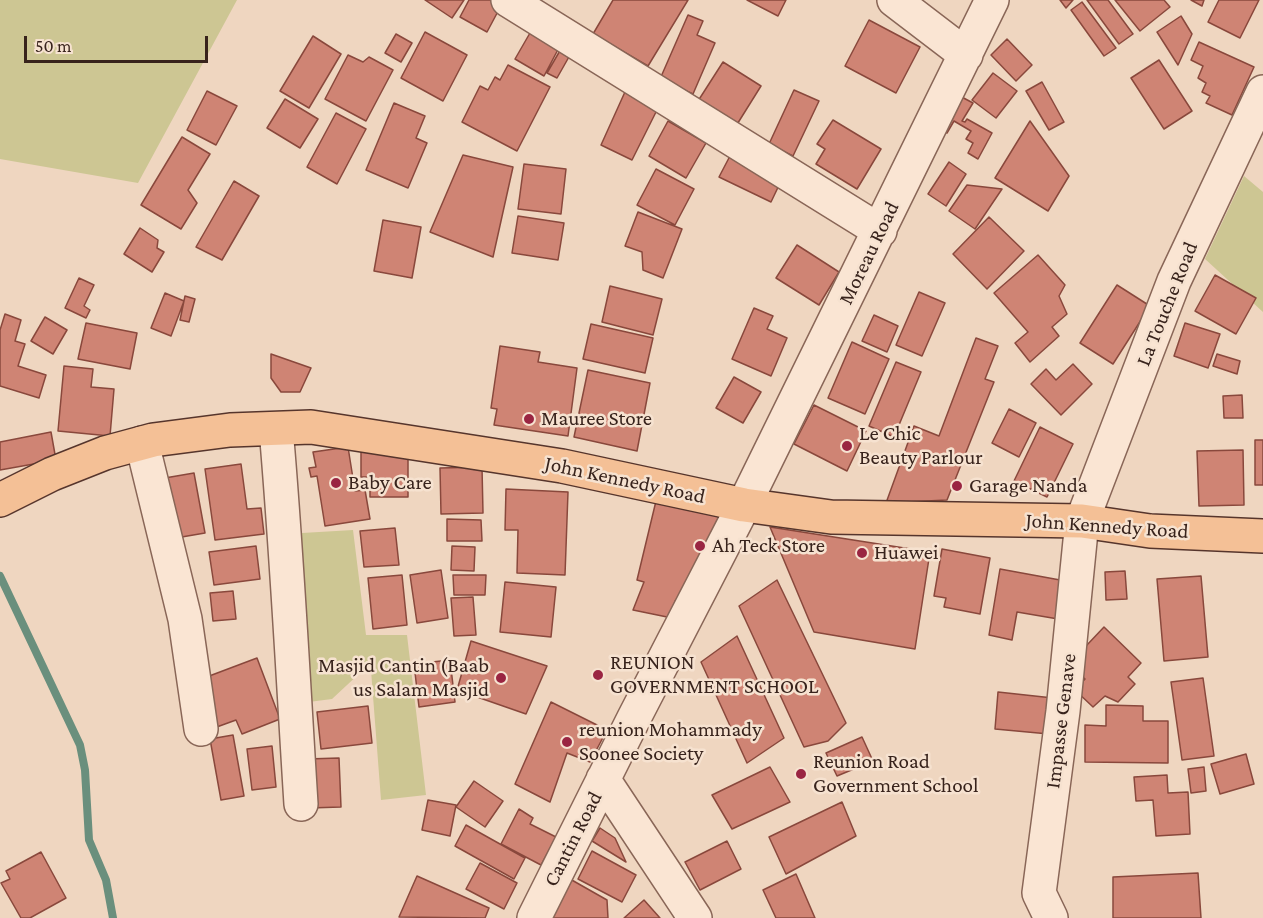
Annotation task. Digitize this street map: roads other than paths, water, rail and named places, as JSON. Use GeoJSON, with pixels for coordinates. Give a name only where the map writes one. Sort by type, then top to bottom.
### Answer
{"type":"FeatureCollection","features":[{"type":"Feature","properties":{"kind":"main road","name":"John Kennedy Road"},"geometry":{"type":"LineString","coordinates":[[0,500],[52,474],[105,453],[142,443],[230,430],[311,427],[538,462],[744,505],[831,517],[1082,520],[1150,531],[1263,536]]}},
{"type":"Feature","properties":{"kind":"street"},"geometry":{"type":"LineString","coordinates":[[508,0],[880,231]]}},
{"type":"Feature","properties":{"kind":"street"},"geometry":{"type":"LineString","coordinates":[[894,0],[966,55]]}},
{"type":"Feature","properties":{"kind":"street","name":"Moreau Road"},"geometry":{"type":"LineString","coordinates":[[744,505],[966,55],[988,2]]}},
{"type":"Feature","properties":{"kind":"street","name":"La Touche Road"},"geometry":{"type":"LineString","coordinates":[[1082,520],[1174,281],[1263,92]]}},
{"type":"Feature","properties":{"kind":"street"},"geometry":{"type":"LineString","coordinates":[[276,429],[302,804]]}},
{"type":"Feature","properties":{"kind":"street"},"geometry":{"type":"LineString","coordinates":[[142,443],[185,619],[201,729]]}},
{"type":"Feature","properties":{"kind":"street","name":"Cantin Road"},"geometry":{"type":"LineString","coordinates":[[534,918],[744,505]]}},
{"type":"Feature","properties":{"kind":"street","name":"Impasse Genave"},"geometry":{"type":"LineString","coordinates":[[1045,906],[1082,520]]}},
{"type":"Feature","properties":{"kind":"street"},"geometry":{"type":"LineString","coordinates":[[603,779],[695,918]]}},
{"type":"Feature","properties":{"kind":"street"},"geometry":{"type":"LineString","coordinates":[[1045,906],[1064,918]]}},
{"type":"Feature","properties":{"kind":"waterway"},"geometry":{"type":"LineString","coordinates":[[0,576],[80,745],[85,770],[89,840],[106,880],[113,918]]}},
{"type":"Feature","properties":{"kind":"place","name":"Mauree Store"},"geometry":{"type":"Point","coordinates":[529,419]}},
{"type":"Feature","properties":{"kind":"place","name":"Le Chic Beauty Parlour"},"geometry":{"type":"Point","coordinates":[847,446]}},
{"type":"Feature","properties":{"kind":"place","name":"Baby Care"},"geometry":{"type":"Point","coordinates":[336,483]}},
{"type":"Feature","properties":{"kind":"place","name":"Garage Nanda"},"geometry":{"type":"Point","coordinates":[957,486]}},
{"type":"Feature","properties":{"kind":"place","name":"Ah Teck Store"},"geometry":{"type":"Point","coordinates":[700,546]}},
{"type":"Feature","properties":{"kind":"place","name":"Huawei"},"geometry":{"type":"Point","coordinates":[862,553]}},
{"type":"Feature","properties":{"kind":"place","name":"REUNION GOVERNMENT SCHOOL"},"geometry":{"type":"Point","coordinates":[598,675]}},
{"type":"Feature","properties":{"kind":"place","name":"Masjid Cantin (Baab us Salam Masjid"},"geometry":{"type":"Point","coordinates":[501,678]}},
{"type":"Feature","properties":{"kind":"place","name":"reunion Mohammady Soonee Society"},"geometry":{"type":"Point","coordinates":[567,742]}},
{"type":"Feature","properties":{"kind":"place","name":"Reunion Road Government School"},"geometry":{"type":"Point","coordinates":[801,774]}}]}
